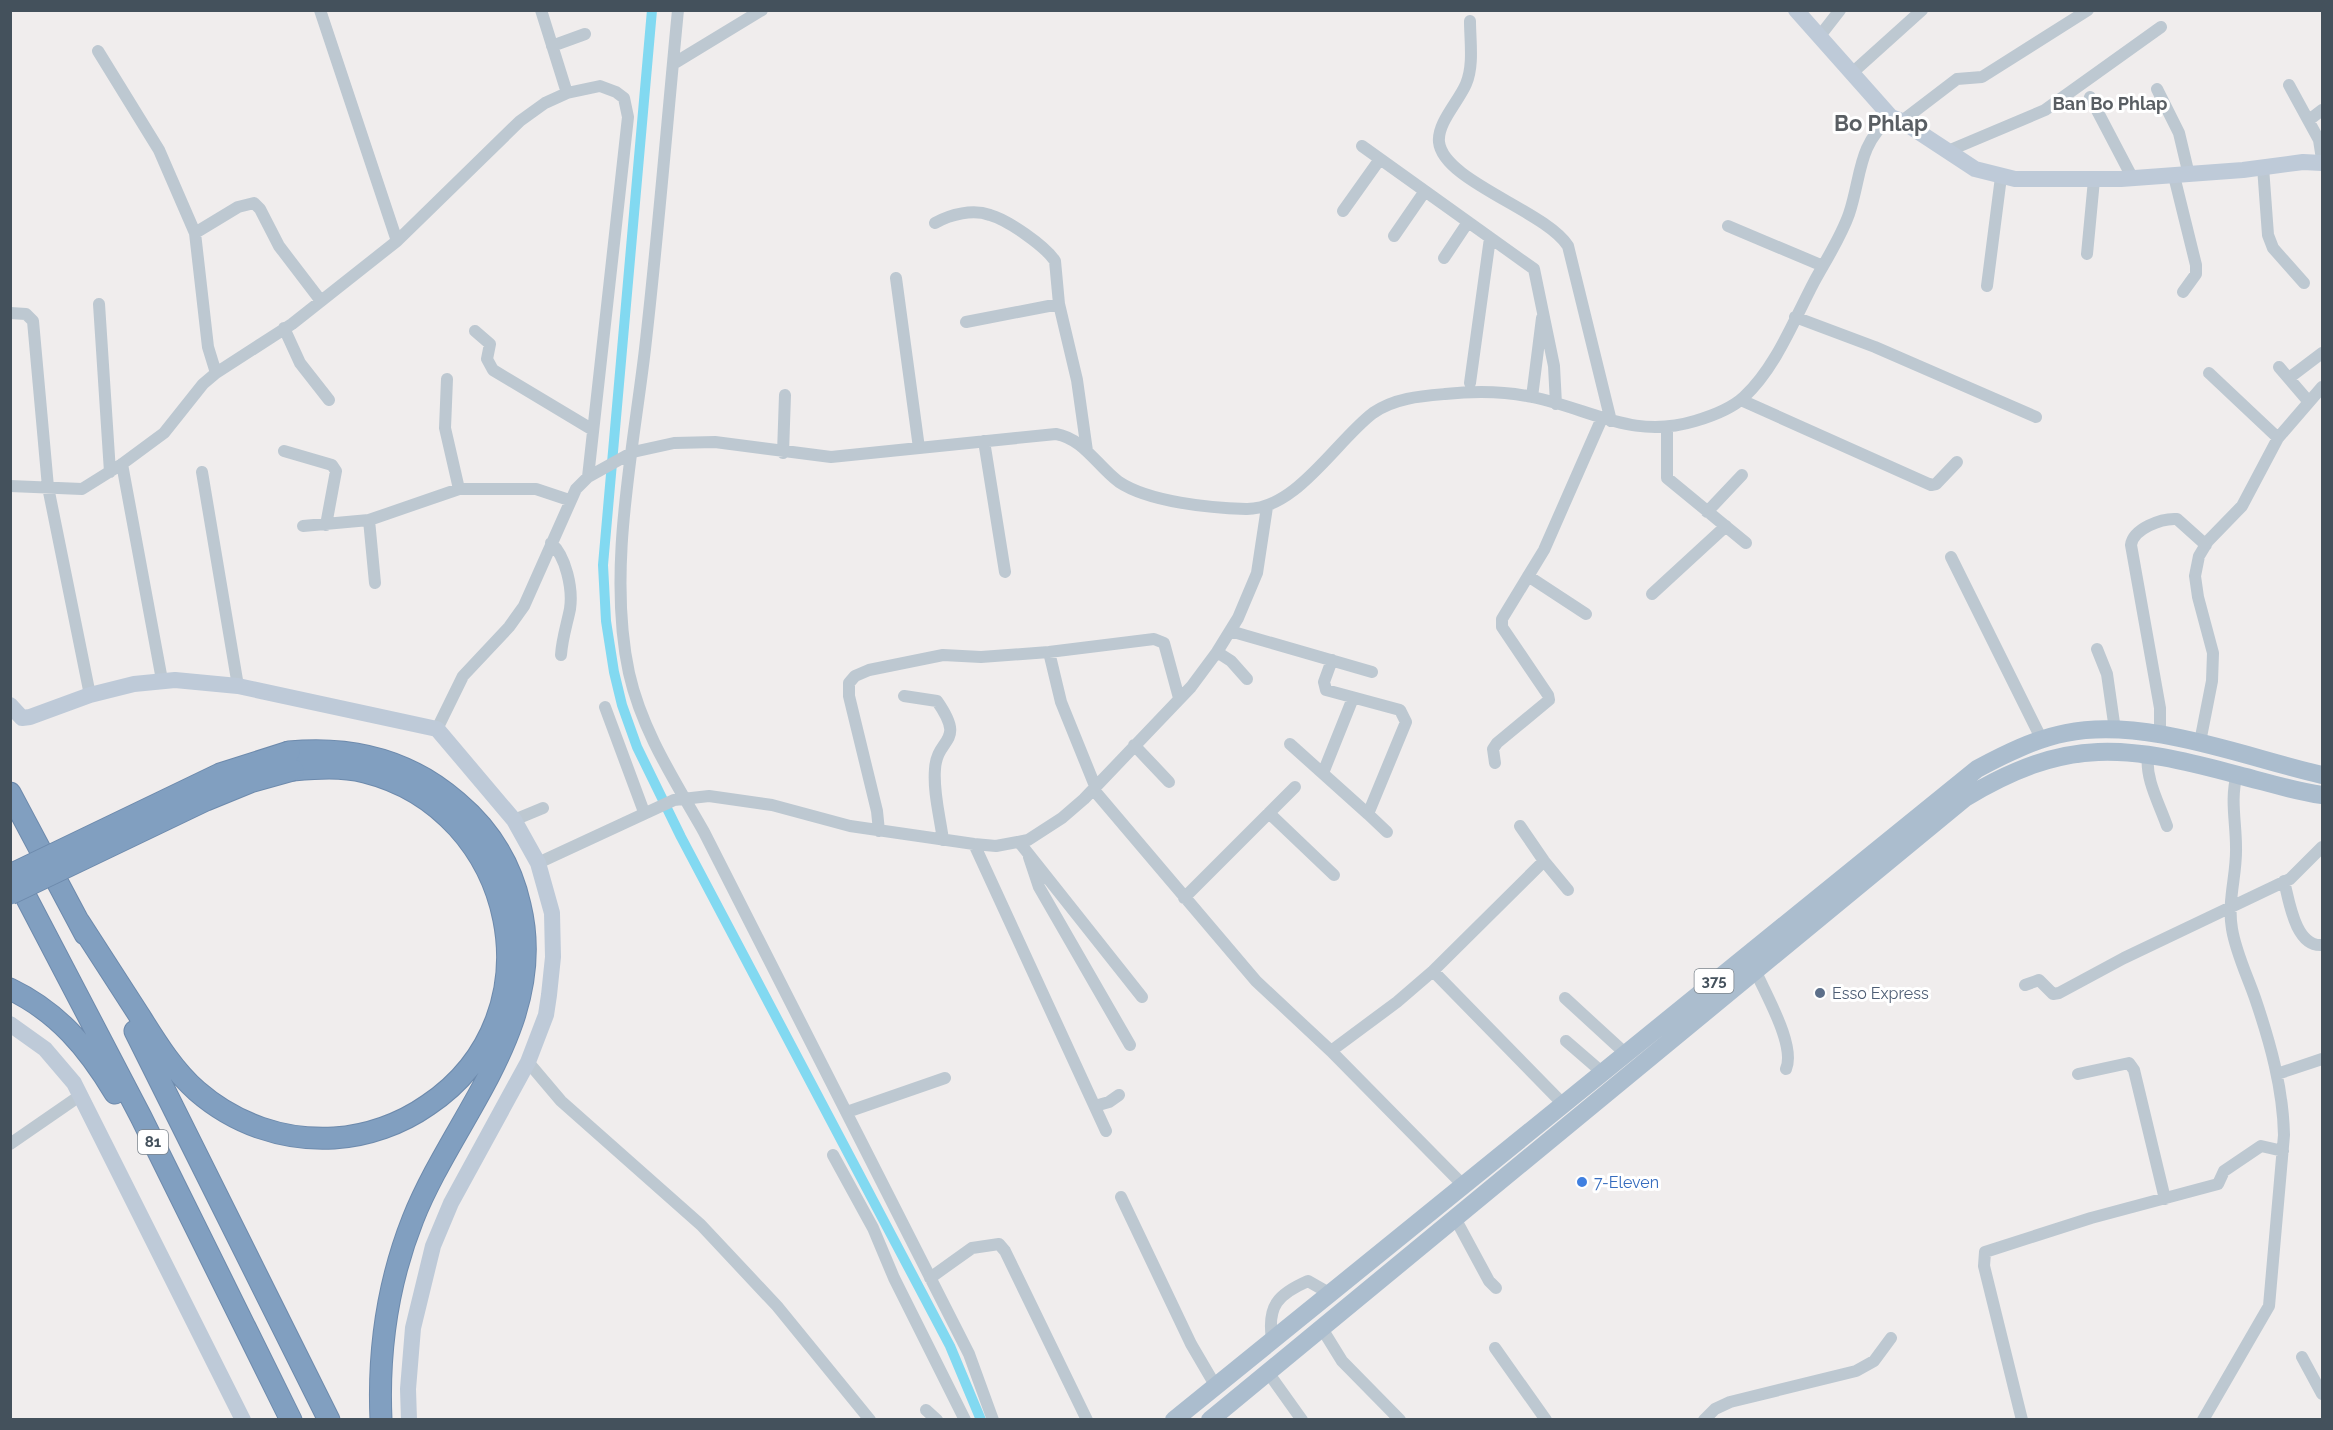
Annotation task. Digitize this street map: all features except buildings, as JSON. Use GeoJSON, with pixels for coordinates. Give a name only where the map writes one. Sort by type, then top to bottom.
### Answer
{"type":"FeatureCollection","features":[{"type":"Feature","properties":{"kind":"highway"},"geometry":{"type":"LineString","coordinates":[[10,875],[220,774],[291,761],[329,750],[353,752],[394,763],[429,781],[465,809],[499,850],[510,871],[523,915],[526,961],[519,1006],[495,1064],[425,1192],[413,1219],[397,1270],[383,1346],[381,1419]]}},
{"type":"Feature","properties":{"kind":"highway"},"geometry":{"type":"LineString","coordinates":[[10,894],[291,761],[365,772],[416,793],[463,831],[481,856],[496,886],[508,942],[508,969],[496,1021],[476,1057],[455,1083],[433,1102],[408,1117],[380,1129],[340,1138],[292,1137],[241,1120],[197,1091],[174,1066],[79,922]]}},
{"type":"Feature","properties":{"kind":"highway","name":"81"},"geometry":{"type":"LineString","coordinates":[[10,793],[174,1104],[329,1419]]}},
{"type":"Feature","properties":{"kind":"highway","name":"81"},"geometry":{"type":"LineString","coordinates":[[10,868],[210,1254],[291,1419]]}},
{"type":"Feature","properties":{"kind":"highway"},"geometry":{"type":"LineString","coordinates":[[10,989],[54,1016],[84,1046],[210,1254]]}},
{"type":"Feature","properties":{"kind":"main road"},"geometry":{"type":"LineString","coordinates":[[1796,10],[1897,119],[1975,169],[2001,177],[2040,180],[2133,179],[2322,161]]}},
{"type":"Feature","properties":{"kind":"main road"},"geometry":{"type":"LineString","coordinates":[[10,705],[22,717],[30,717],[90,695],[134,684],[162,680],[213,681],[437,729],[514,820],[538,863],[552,913],[554,957],[546,1015],[528,1062],[456,1193],[433,1246],[413,1328],[409,1369],[409,1419]]}},
{"type":"Feature","properties":{"kind":"main road","name":"375"},"geometry":{"type":"LineString","coordinates":[[1174,1419],[1564,1105],[1954,785],[2000,756],[2042,740],[2085,730],[2115,730],[2200,742],[2273,764],[2322,775]]}},
{"type":"Feature","properties":{"kind":"main road","name":"375"},"geometry":{"type":"LineString","coordinates":[[1210,1419],[1965,798],[1992,782],[2016,770],[2070,754],[2106,750],[2148,755],[2236,774],[2294,791],[2322,795]]}},
{"type":"Feature","properties":{"kind":"main road"},"geometry":{"type":"LineString","coordinates":[[10,1024],[31,1037],[54,1058],[81,1095],[243,1419]]}},
{"type":"Feature","properties":{"kind":"main road"},"geometry":{"type":"LineString","coordinates":[[1215,1385],[1249,1386]]}},
{"type":"Feature","properties":{"kind":"street"},"geometry":{"type":"LineString","coordinates":[[320,10],[397,241]]}},
{"type":"Feature","properties":{"kind":"street"},"geometry":{"type":"LineString","coordinates":[[541,10],[567,93]]}},
{"type":"Feature","properties":{"kind":"street"},"geometry":{"type":"LineString","coordinates":[[678,10],[651,299],[628,455],[619,588],[625,650],[643,717],[680,799],[847,1112],[969,1354],[993,1419]]}},
{"type":"Feature","properties":{"kind":"street"},"geometry":{"type":"LineString","coordinates":[[673,64],[762,10]]}},
{"type":"Feature","properties":{"kind":"street"},"geometry":{"type":"LineString","coordinates":[[1819,37],[1840,10]]}},
{"type":"Feature","properties":{"kind":"street"},"geometry":{"type":"LineString","coordinates":[[1852,73],[1922,10]]}},
{"type":"Feature","properties":{"kind":"street"},"geometry":{"type":"LineString","coordinates":[[437,729],[464,676],[509,627],[524,606],[569,500],[593,474],[628,455],[656,445],[694,441],[715,442],[783,453],[831,457],[1056,434],[1070,436],[1119,481],[1139,492],[1181,502],[1247,509],[1267,507],[1292,490],[1373,413],[1398,400],[1447,394],[1493,392],[1532,397],[1606,420],[1648,429],[1667,428],[1705,418],[1741,400],[1767,369],[1848,216],[1864,154],[1871,137],[1957,79],[1982,77],[2088,10]]}},
{"type":"Feature","properties":{"kind":"street"},"geometry":{"type":"LineString","coordinates":[[1470,21],[1467,83],[1439,133],[1440,149],[1453,165],[1472,180],[1555,231],[1568,246],[1606,420],[1544,550],[1501,623],[1549,700],[1497,743],[1492,755],[1495,763]]}},
{"type":"Feature","properties":{"kind":"street"},"geometry":{"type":"LineString","coordinates":[[1948,152],[2044,110],[2161,27]]}},
{"type":"Feature","properties":{"kind":"street"},"geometry":{"type":"LineString","coordinates":[[552,46],[585,34]]}},
{"type":"Feature","properties":{"kind":"street"},"geometry":{"type":"LineString","coordinates":[[98,51],[159,150],[195,233],[208,347],[216,373]]}},
{"type":"Feature","properties":{"kind":"street"},"geometry":{"type":"LineString","coordinates":[[2289,85],[2319,140],[2322,161]]}},
{"type":"Feature","properties":{"kind":"street"},"geometry":{"type":"LineString","coordinates":[[10,486],[82,489],[122,464],[164,433],[203,384],[216,373],[284,328],[397,241],[532,111],[567,93],[600,86],[624,98],[628,117],[593,430],[593,474]]}},
{"type":"Feature","properties":{"kind":"street"},"geometry":{"type":"LineString","coordinates":[[2157,89],[2179,133],[2182,175],[2196,265],[2196,274],[2183,292]]}},
{"type":"Feature","properties":{"kind":"street"},"geometry":{"type":"LineString","coordinates":[[2090,97],[2133,179]]}},
{"type":"Feature","properties":{"kind":"street"},"geometry":{"type":"LineString","coordinates":[[2309,120],[2322,110]]}},
{"type":"Feature","properties":{"kind":"street"},"geometry":{"type":"LineString","coordinates":[[1362,146],[1534,269],[1542,315],[1548,327],[1554,366],[1556,404]]}},
{"type":"Feature","properties":{"kind":"street"},"geometry":{"type":"LineString","coordinates":[[1343,211],[1380,159]]}},
{"type":"Feature","properties":{"kind":"street"},"geometry":{"type":"LineString","coordinates":[[2263,167],[2268,235],[2273,248],[2304,283]]}},
{"type":"Feature","properties":{"kind":"street"},"geometry":{"type":"LineString","coordinates":[[1987,286],[2001,177]]}},
{"type":"Feature","properties":{"kind":"street"},"geometry":{"type":"LineString","coordinates":[[2087,254],[2094,180]]}},
{"type":"Feature","properties":{"kind":"street"},"geometry":{"type":"LineString","coordinates":[[1394,236],[1425,191]]}},
{"type":"Feature","properties":{"kind":"street"},"geometry":{"type":"LineString","coordinates":[[195,233],[238,207],[254,203],[260,209],[279,246],[321,301]]}},
{"type":"Feature","properties":{"kind":"street"},"geometry":{"type":"LineString","coordinates":[[936,223],[958,213],[990,215],[1036,243],[1055,261],[1059,304],[1077,380],[1087,451]]}},
{"type":"Feature","properties":{"kind":"street"},"geometry":{"type":"LineString","coordinates":[[1444,258],[1468,222]]}},
{"type":"Feature","properties":{"kind":"street"},"geometry":{"type":"LineString","coordinates":[[1728,226],[1823,266]]}},
{"type":"Feature","properties":{"kind":"street"},"geometry":{"type":"LineString","coordinates":[[1470,383],[1490,238]]}},
{"type":"Feature","properties":{"kind":"street"},"geometry":{"type":"LineString","coordinates":[[896,278],[919,448]]}},
{"type":"Feature","properties":{"kind":"street"},"geometry":{"type":"LineString","coordinates":[[99,304],[110,472]]}},
{"type":"Feature","properties":{"kind":"street"},"geometry":{"type":"LineString","coordinates":[[966,322],[1059,304]]}},
{"type":"Feature","properties":{"kind":"street"},"geometry":{"type":"LineString","coordinates":[[10,313],[26,314],[33,321],[48,487],[90,695]]}},
{"type":"Feature","properties":{"kind":"street"},"geometry":{"type":"LineString","coordinates":[[1532,397],[1542,315]]}},
{"type":"Feature","properties":{"kind":"street"},"geometry":{"type":"LineString","coordinates":[[1795,317],[1875,347],[2036,417]]}},
{"type":"Feature","properties":{"kind":"street"},"geometry":{"type":"LineString","coordinates":[[284,328],[300,363],[329,400]]}},
{"type":"Feature","properties":{"kind":"street"},"geometry":{"type":"LineString","coordinates":[[475,331],[490,344],[487,359],[493,370],[593,430]]}},
{"type":"Feature","properties":{"kind":"street"},"geometry":{"type":"LineString","coordinates":[[2289,378],[2322,353]]}},
{"type":"Feature","properties":{"kind":"street"},"geometry":{"type":"LineString","coordinates":[[2279,368],[2309,402]]}},
{"type":"Feature","properties":{"kind":"street"},"geometry":{"type":"LineString","coordinates":[[2209,374],[2278,438]]}},
{"type":"Feature","properties":{"kind":"street"},"geometry":{"type":"LineString","coordinates":[[447,379],[445,428],[459,489]]}},
{"type":"Feature","properties":{"kind":"street"},"geometry":{"type":"LineString","coordinates":[[2200,742],[2212,681],[2213,653],[2195,576],[2199,556],[2206,545],[2242,506],[2278,438],[2322,387]]}},
{"type":"Feature","properties":{"kind":"street"},"geometry":{"type":"LineString","coordinates":[[783,453],[785,395]]}},
{"type":"Feature","properties":{"kind":"street"},"geometry":{"type":"LineString","coordinates":[[1741,400],[1931,485],[1936,484],[1957,462]]}},
{"type":"Feature","properties":{"kind":"street"},"geometry":{"type":"LineString","coordinates":[[1667,428],[1667,478],[1746,543]]}},
{"type":"Feature","properties":{"kind":"street"},"geometry":{"type":"LineString","coordinates":[[984,441],[1005,572]]}},
{"type":"Feature","properties":{"kind":"street"},"geometry":{"type":"LineString","coordinates":[[284,451],[332,465],[336,471],[326,525]]}},
{"type":"Feature","properties":{"kind":"street"},"geometry":{"type":"LineString","coordinates":[[122,464],[162,680]]}},
{"type":"Feature","properties":{"kind":"street"},"geometry":{"type":"LineString","coordinates":[[202,472],[238,686]]}},
{"type":"Feature","properties":{"kind":"street"},"geometry":{"type":"LineString","coordinates":[[1707,512],[1742,475]]}},
{"type":"Feature","properties":{"kind":"street"},"geometry":{"type":"LineString","coordinates":[[303,526],[369,520],[459,489],[536,489],[569,500]]}},
{"type":"Feature","properties":{"kind":"street"},"geometry":{"type":"LineString","coordinates":[[538,863],[648,810],[680,799],[709,796],[746,801],[879,831],[974,844],[996,846],[1019,842],[1048,828],[1094,788],[1179,698],[1217,652],[1230,631],[1257,573],[1267,507]]}},
{"type":"Feature","properties":{"kind":"street"},"geometry":{"type":"LineString","coordinates":[[2160,735],[2160,708],[2134,567],[2132,539],[2138,531],[2172,518],[2177,519],[2206,545]]}},
{"type":"Feature","properties":{"kind":"street"},"geometry":{"type":"LineString","coordinates":[[369,520],[375,583]]}},
{"type":"Feature","properties":{"kind":"street"},"geometry":{"type":"LineString","coordinates":[[1652,594],[1726,526]]}},
{"type":"Feature","properties":{"kind":"street"},"geometry":{"type":"LineString","coordinates":[[550,543],[562,558],[569,596],[570,608],[561,655]]}},
{"type":"Feature","properties":{"kind":"street"},"geometry":{"type":"LineString","coordinates":[[1951,557],[2042,740]]}},
{"type":"Feature","properties":{"kind":"street"},"geometry":{"type":"LineString","coordinates":[[1528,576],[1586,614]]}},
{"type":"Feature","properties":{"kind":"street"},"geometry":{"type":"LineString","coordinates":[[1230,631],[1372,672]]}},
{"type":"Feature","properties":{"kind":"street"},"geometry":{"type":"LineString","coordinates":[[879,831],[875,799],[849,696],[849,683],[855,676],[879,667],[942,655],[981,657],[1161,639],[1179,698]]}},
{"type":"Feature","properties":{"kind":"street"},"geometry":{"type":"LineString","coordinates":[[2097,649],[2107,674],[2115,730]]}},
{"type":"Feature","properties":{"kind":"street"},"geometry":{"type":"LineString","coordinates":[[1049,652],[1061,702],[1094,788],[1256,981],[1331,1051],[1463,1185]]}},
{"type":"Feature","properties":{"kind":"street"},"geometry":{"type":"LineString","coordinates":[[1217,652],[1232,661],[1247,679]]}},
{"type":"Feature","properties":{"kind":"street"},"geometry":{"type":"LineString","coordinates":[[1332,660],[1323,687],[1353,698],[1400,710],[1407,722],[1368,814]]}},
{"type":"Feature","properties":{"kind":"street"},"geometry":{"type":"LineString","coordinates":[[904,696],[937,700],[949,719],[951,732],[935,765],[943,840]]}},
{"type":"Feature","properties":{"kind":"street"},"geometry":{"type":"LineString","coordinates":[[1323,773],[1353,698]]}},
{"type":"Feature","properties":{"kind":"street"},"geometry":{"type":"LineString","coordinates":[[604,707],[648,810]]}},
{"type":"Feature","properties":{"kind":"street"},"geometry":{"type":"LineString","coordinates":[[1290,744],[1387,832]]}},
{"type":"Feature","properties":{"kind":"street"},"geometry":{"type":"LineString","coordinates":[[1134,746],[1169,782]]}},
{"type":"Feature","properties":{"kind":"street"},"geometry":{"type":"LineString","coordinates":[[2148,755],[2147,766],[2150,782],[2167,826]]}},
{"type":"Feature","properties":{"kind":"street"},"geometry":{"type":"LineString","coordinates":[[2202,1419],[2269,1306],[2283,1151],[2284,1111],[2277,1074],[2264,1025],[2231,928],[2230,908],[2236,846],[2233,824],[2236,774]]}},
{"type":"Feature","properties":{"kind":"street"},"geometry":{"type":"LineString","coordinates":[[1184,898],[1295,787]]}},
{"type":"Feature","properties":{"kind":"street"},"geometry":{"type":"LineString","coordinates":[[514,820],[543,808]]}},
{"type":"Feature","properties":{"kind":"street"},"geometry":{"type":"LineString","coordinates":[[1269,813],[1334,875]]}},
{"type":"Feature","properties":{"kind":"street"},"geometry":{"type":"LineString","coordinates":[[1520,826],[1568,890]]}},
{"type":"Feature","properties":{"kind":"street"},"geometry":{"type":"LineString","coordinates":[[1019,842],[1142,997]]}},
{"type":"Feature","properties":{"kind":"street"},"geometry":{"type":"LineString","coordinates":[[974,844],[1106,1131]]}},
{"type":"Feature","properties":{"kind":"street"},"geometry":{"type":"LineString","coordinates":[[2025,985],[2039,980],[2053,994],[2059,993],[2124,958],[2284,881],[2322,847]]}},
{"type":"Feature","properties":{"kind":"street"},"geometry":{"type":"LineString","coordinates":[[1029,857],[1039,886],[1130,1045]]}},
{"type":"Feature","properties":{"kind":"street"},"geometry":{"type":"LineString","coordinates":[[1331,1051],[1397,1002],[1433,971],[1544,861]]}},
{"type":"Feature","properties":{"kind":"street"},"geometry":{"type":"LineString","coordinates":[[2284,881],[2296,924],[2311,942],[2322,945]]}},
{"type":"Feature","properties":{"kind":"street"},"geometry":{"type":"LineString","coordinates":[[1433,971],[1564,1105]]}},
{"type":"Feature","properties":{"kind":"street"},"geometry":{"type":"LineString","coordinates":[[1756,972],[1787,1043],[1790,1060],[1786,1069]]}},
{"type":"Feature","properties":{"kind":"street"},"geometry":{"type":"LineString","coordinates":[[1565,998],[1626,1054]]}},
{"type":"Feature","properties":{"kind":"street"},"geometry":{"type":"LineString","coordinates":[[1566,1041],[1603,1073]]}},
{"type":"Feature","properties":{"kind":"street"},"geometry":{"type":"LineString","coordinates":[[2277,1074],[2322,1059]]}},
{"type":"Feature","properties":{"kind":"street"},"geometry":{"type":"LineString","coordinates":[[528,1062],[561,1101],[701,1225],[777,1306],[870,1419]]}},
{"type":"Feature","properties":{"kind":"street"},"geometry":{"type":"LineString","coordinates":[[2079,1074],[2121,1063],[2129,1063],[2134,1070],[2165,1198]]}},
{"type":"Feature","properties":{"kind":"street"},"geometry":{"type":"LineString","coordinates":[[847,1112],[945,1078]]}},
{"type":"Feature","properties":{"kind":"street"},"geometry":{"type":"LineString","coordinates":[[10,1144],[81,1095]]}},
{"type":"Feature","properties":{"kind":"street"},"geometry":{"type":"LineString","coordinates":[[1095,1106],[1110,1102],[1119,1095]]}},
{"type":"Feature","properties":{"kind":"street"},"geometry":{"type":"LineString","coordinates":[[2022,1419],[1983,1260],[1985,1252],[2091,1218],[2218,1184],[2224,1171],[2260,1146],[2283,1151]]}},
{"type":"Feature","properties":{"kind":"street"},"geometry":{"type":"LineString","coordinates":[[833,1155],[868,1219],[894,1278],[965,1419]]}},
{"type":"Feature","properties":{"kind":"street"},"geometry":{"type":"LineString","coordinates":[[1121,1197],[1191,1344],[1215,1385]]}},
{"type":"Feature","properties":{"kind":"street"},"geometry":{"type":"LineString","coordinates":[[1455,1218],[1489,1281],[1496,1288]]}},
{"type":"Feature","properties":{"kind":"street"},"geometry":{"type":"LineString","coordinates":[[930,1278],[972,1248],[999,1244],[1005,1251],[1087,1419]]}},
{"type":"Feature","properties":{"kind":"street"},"geometry":{"type":"LineString","coordinates":[[1272,1339],[1269,1320],[1272,1308],[1282,1296],[1308,1281],[1329,1293]]}},
{"type":"Feature","properties":{"kind":"street"},"geometry":{"type":"LineString","coordinates":[[1321,1327],[1342,1361],[1400,1419]]}},
{"type":"Feature","properties":{"kind":"street"},"geometry":{"type":"LineString","coordinates":[[1704,1419],[1715,1409],[1730,1402],[1857,1371],[1874,1361],[1891,1338]]}},
{"type":"Feature","properties":{"kind":"street"},"geometry":{"type":"LineString","coordinates":[[1495,1348],[1546,1419]]}},
{"type":"Feature","properties":{"kind":"street"},"geometry":{"type":"LineString","coordinates":[[2302,1357],[2322,1394]]}},
{"type":"Feature","properties":{"kind":"street"},"geometry":{"type":"LineString","coordinates":[[1267,1371],[1302,1419]]}},
{"type":"Feature","properties":{"kind":"street"},"geometry":{"type":"LineString","coordinates":[[926,1410],[937,1419]]}},
{"type":"Feature","properties":{"kind":"waterway"},"geometry":{"type":"LineString","coordinates":[[652,10],[603,565],[606,621],[614,672],[622,705],[637,747],[681,837],[950,1346],[981,1420]]}},
{"type":"Feature","properties":{"kind":"place","name":"Esso Express"},"geometry":{"type":"Point","coordinates":[1820,993]}},
{"type":"Feature","properties":{"kind":"place","name":"7-Eleven"},"geometry":{"type":"Point","coordinates":[1582,1182]}},
{"type":"Feature","properties":{"kind":"district","name":"Ban Bo Phlap"},"geometry":{"type":"Point","coordinates":[2110,104]}},
{"type":"Feature","properties":{"kind":"district","name":"Bo Phlap"},"geometry":{"type":"Point","coordinates":[1881,123]}}]}
